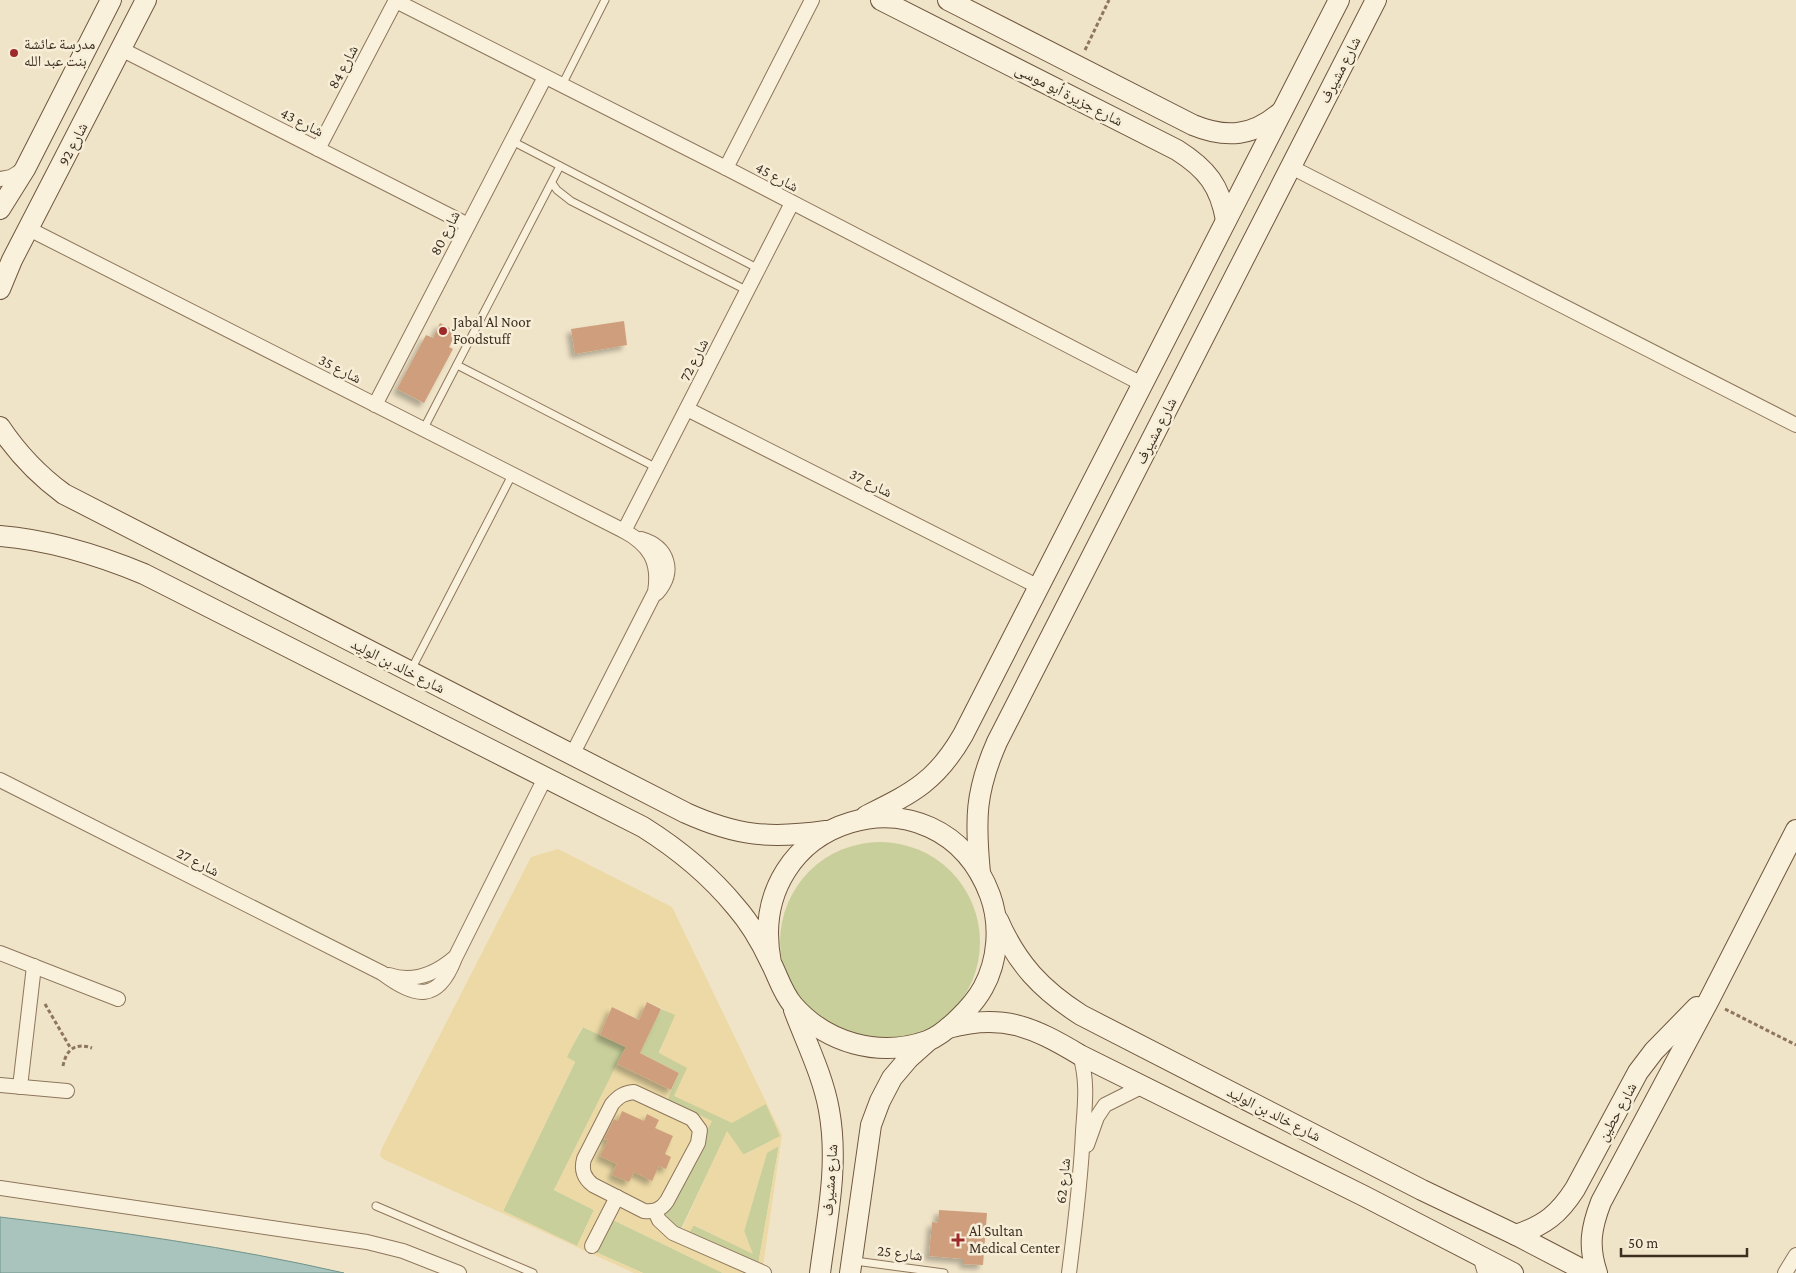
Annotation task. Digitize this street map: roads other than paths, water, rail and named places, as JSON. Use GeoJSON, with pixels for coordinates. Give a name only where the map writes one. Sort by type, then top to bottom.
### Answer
{"type":"FeatureCollection","features":[{"type":"Feature","properties":{"kind":"main road"},"geometry":{"type":"LineString","coordinates":[[0,209],[25,168],[111,0]]}},
{"type":"Feature","properties":{"kind":"main road","name":"شارع 92"},"geometry":{"type":"LineString","coordinates":[[0,288],[12,260],[146,0]]}},
{"type":"Feature","properties":{"kind":"main road","name":"شارع جزيرة أبو موسى"},"geometry":{"type":"LineString","coordinates":[[881,0],[1177,150],[1206,172],[1216,186],[1223,203],[1226,220]]}},
{"type":"Feature","properties":{"kind":"main road","name":"شارع جزيرة أبو موسى"},"geometry":{"type":"LineString","coordinates":[[948,0],[1208,131],[1224,134],[1256,129],[1270,122],[1282,111]]}},
{"type":"Feature","properties":{"kind":"main road"},"geometry":{"type":"LineString","coordinates":[[771,963],[768,937],[769,912],[780,879],[801,851],[828,831],[859,820],[906,796],[924,784],[952,754],[1340,0]]}},
{"type":"Feature","properties":{"kind":"main road","name":"شارع مشيرف"},"geometry":{"type":"LineString","coordinates":[[980,873],[977,814],[980,789],[987,765],[1376,0]]}},
{"type":"Feature","properties":{"kind":"main road"},"geometry":{"type":"LineString","coordinates":[[1038,79],[1051,53]]}},
{"type":"Feature","properties":{"kind":"main road","name":"شارع خالد بن الوليد"},"geometry":{"type":"LineString","coordinates":[[0,428],[26,462],[64,494],[712,825],[740,832],[770,836],[828,831]]}},
{"type":"Feature","properties":{"kind":"main road"},"geometry":{"type":"LineString","coordinates":[[0,536],[50,543],[118,563],[144,574],[642,827],[694,863],[718,885],[756,935],[771,963],[779,984],[791,1003],[806,1019],[823,1032],[843,1041],[885,1048],[936,1035],[964,1024],[985,1022],[1007,1023],[1027,1028],[1047,1036],[1080,1055],[1406,1218],[1482,1265],[1513,1273]]}},
{"type":"Feature","properties":{"kind":"main road"},"geometry":{"type":"LineString","coordinates":[[859,820],[879,817],[918,823],[954,843],[980,873],[992,899],[995,913]]}},
{"type":"Feature","properties":{"kind":"main road","name":"شارع حطين"},"geometry":{"type":"LineString","coordinates":[[1597,1273],[1592,1259],[1591,1239],[1594,1220],[1598,1211],[1795,834]]}},
{"type":"Feature","properties":{"kind":"main road","name":"شارع مشيرف"},"geometry":{"type":"LineString","coordinates":[[851,1267],[871,1125],[880,1101],[892,1078],[908,1058],[959,1018],[983,988],[995,952],[997,932],[995,913]]}},
{"type":"Feature","properties":{"kind":"main road","name":"شارع خالد بن الوليد"},"geometry":{"type":"LineString","coordinates":[[995,913],[1006,938],[1020,962],[1058,1000],[1081,1015],[1422,1190],[1516,1235],[1589,1273]]}},
{"type":"Feature","properties":{"kind":"main road","name":"شارع حطين"},"geometry":{"type":"LineString","coordinates":[[1516,1235],[1534,1229],[1551,1219],[1564,1205],[1575,1189],[1638,1072],[1654,1051],[1718,983]]}},
{"type":"Feature","properties":{"kind":"main road","name":"شارع مشيرف"},"geometry":{"type":"LineString","coordinates":[[791,1003],[821,1079],[829,1109],[833,1139],[833,1170],[820,1273]]}},
{"type":"Feature","properties":{"kind":"main road"},"geometry":{"type":"LineString","coordinates":[[1406,1218],[1422,1190]]}},
{"type":"Feature","properties":{"kind":"street","name":"شارع 45"},"geometry":{"type":"LineString","coordinates":[[396,0],[726,168],[792,204],[1142,384]]}},
{"type":"Feature","properties":{"kind":"street","name":"شارع 84"},"geometry":{"type":"LineString","coordinates":[[318,149],[396,0]]}},
{"type":"Feature","properties":{"kind":"street"},"geometry":{"type":"LineString","coordinates":[[726,168],[812,0]]}},
{"type":"Feature","properties":{"kind":"street","name":"شارع 43"},"geometry":{"type":"LineString","coordinates":[[121,49],[468,225]]}},
{"type":"Feature","properties":{"kind":"street","name":"شارع 80"},"geometry":{"type":"LineString","coordinates":[[375,405],[545,77]]}},
{"type":"Feature","properties":{"kind":"street"},"geometry":{"type":"LineString","coordinates":[[1290,167],[1796,425]]}},
{"type":"Feature","properties":{"kind":"street"},"geometry":{"type":"LineString","coordinates":[[0,180],[11,177],[25,168]]}},
{"type":"Feature","properties":{"kind":"street","name":"شارع 72"},"geometry":{"type":"LineString","coordinates":[[629,534],[657,468],[792,204]]}},
{"type":"Feature","properties":{"kind":"street","name":"شارع 35"},"geometry":{"type":"LineString","coordinates":[[29,229],[629,534]]}},
{"type":"Feature","properties":{"kind":"street","name":"شارع 37"},"geometry":{"type":"LineString","coordinates":[[687,409],[1039,587]]}},
{"type":"Feature","properties":{"kind":"street"},"geometry":{"type":"LineString","coordinates":[[572,755],[651,602],[666,579],[668,568],[665,557],[659,548],[651,542],[629,534]]}},
{"type":"Feature","properties":{"kind":"street","name":"شارع 27"},"geometry":{"type":"LineString","coordinates":[[0,780],[382,974],[408,990],[420,993],[433,990],[442,983],[450,972],[454,958],[545,778]]}},
{"type":"Feature","properties":{"kind":"street"},"geometry":{"type":"LineString","coordinates":[[0,953],[118,999]]}},
{"type":"Feature","properties":{"kind":"street"},"geometry":{"type":"LineString","coordinates":[[20,1087],[34,966]]}},
{"type":"Feature","properties":{"kind":"street","name":"شارع 62"},"geometry":{"type":"LineString","coordinates":[[1069,1273],[1083,1152],[1086,1083],[1080,1055]]}},
{"type":"Feature","properties":{"kind":"street"},"geometry":{"type":"LineString","coordinates":[[0,1085],[67,1092]]}},
{"type":"Feature","properties":{"kind":"street","name":"شارع 62"},"geometry":{"type":"LineString","coordinates":[[1083,1152],[1097,1116],[1105,1105],[1143,1086]]}},
{"type":"Feature","properties":{"kind":"street"},"geometry":{"type":"LineString","coordinates":[[634,1092],[642,1095],[692,1119],[700,1130],[698,1143],[667,1201],[660,1209],[655,1211],[644,1211],[593,1185],[587,1180],[582,1166],[612,1104],[618,1097],[626,1093],[634,1092]]}},
{"type":"Feature","properties":{"kind":"street"},"geometry":{"type":"LineString","coordinates":[[0,1188],[367,1242],[402,1251],[458,1273]]}},
{"type":"Feature","properties":{"kind":"street"},"geometry":{"type":"LineString","coordinates":[[592,1246],[617,1198]]}},
{"type":"Feature","properties":{"kind":"street"},"geometry":{"type":"LineString","coordinates":[[655,1211],[665,1227],[673,1233],[764,1273]]}},
{"type":"Feature","properties":{"kind":"street"},"geometry":{"type":"LineString","coordinates":[[1785,1273],[1796,1255]]}},
{"type":"Feature","properties":{"kind":"lane"},"geometry":{"type":"LineString","coordinates":[[562,86],[605,0]]}},
{"type":"Feature","properties":{"kind":"lane"},"geometry":{"type":"LineString","coordinates":[[512,141],[759,269]]}},
{"type":"Feature","properties":{"kind":"lane"},"geometry":{"type":"LineString","coordinates":[[423,430],[560,166]]}},
{"type":"Feature","properties":{"kind":"lane"},"geometry":{"type":"LineString","coordinates":[[552,183],[557,190],[571,201],[748,291]]}},
{"type":"Feature","properties":{"kind":"lane"},"geometry":{"type":"LineString","coordinates":[[457,365],[657,468]]}},
{"type":"Feature","properties":{"kind":"lane"},"geometry":{"type":"LineString","coordinates":[[410,671],[512,475]]}},
{"type":"Feature","properties":{"kind":"lane"},"geometry":{"type":"LineString","coordinates":[[376,1206],[533,1273]]}},
{"type":"Feature","properties":{"kind":"lane","name":"شارع 25"},"geometry":{"type":"LineString","coordinates":[[851,1267],[944,1273]]}},
{"type":"Feature","properties":{"kind":"water"},"geometry":{"type":"Polygon","coordinates":[[[0,1217],[172,1240],[344,1273],[0,1273],[0,1217]]]}},
{"type":"Feature","properties":{"kind":"place","name":"مدرسة عائشة بنت عبد الله"},"geometry":{"type":"Point","coordinates":[14,53]}},
{"type":"Feature","properties":{"kind":"place","name":"Jabal Al Noor Foodstuff"},"geometry":{"type":"Point","coordinates":[443,331]}},
{"type":"Feature","properties":{"kind":"place","name":"Al Sultan Medical Center"},"geometry":{"type":"Point","coordinates":[958,1240]}}]}
